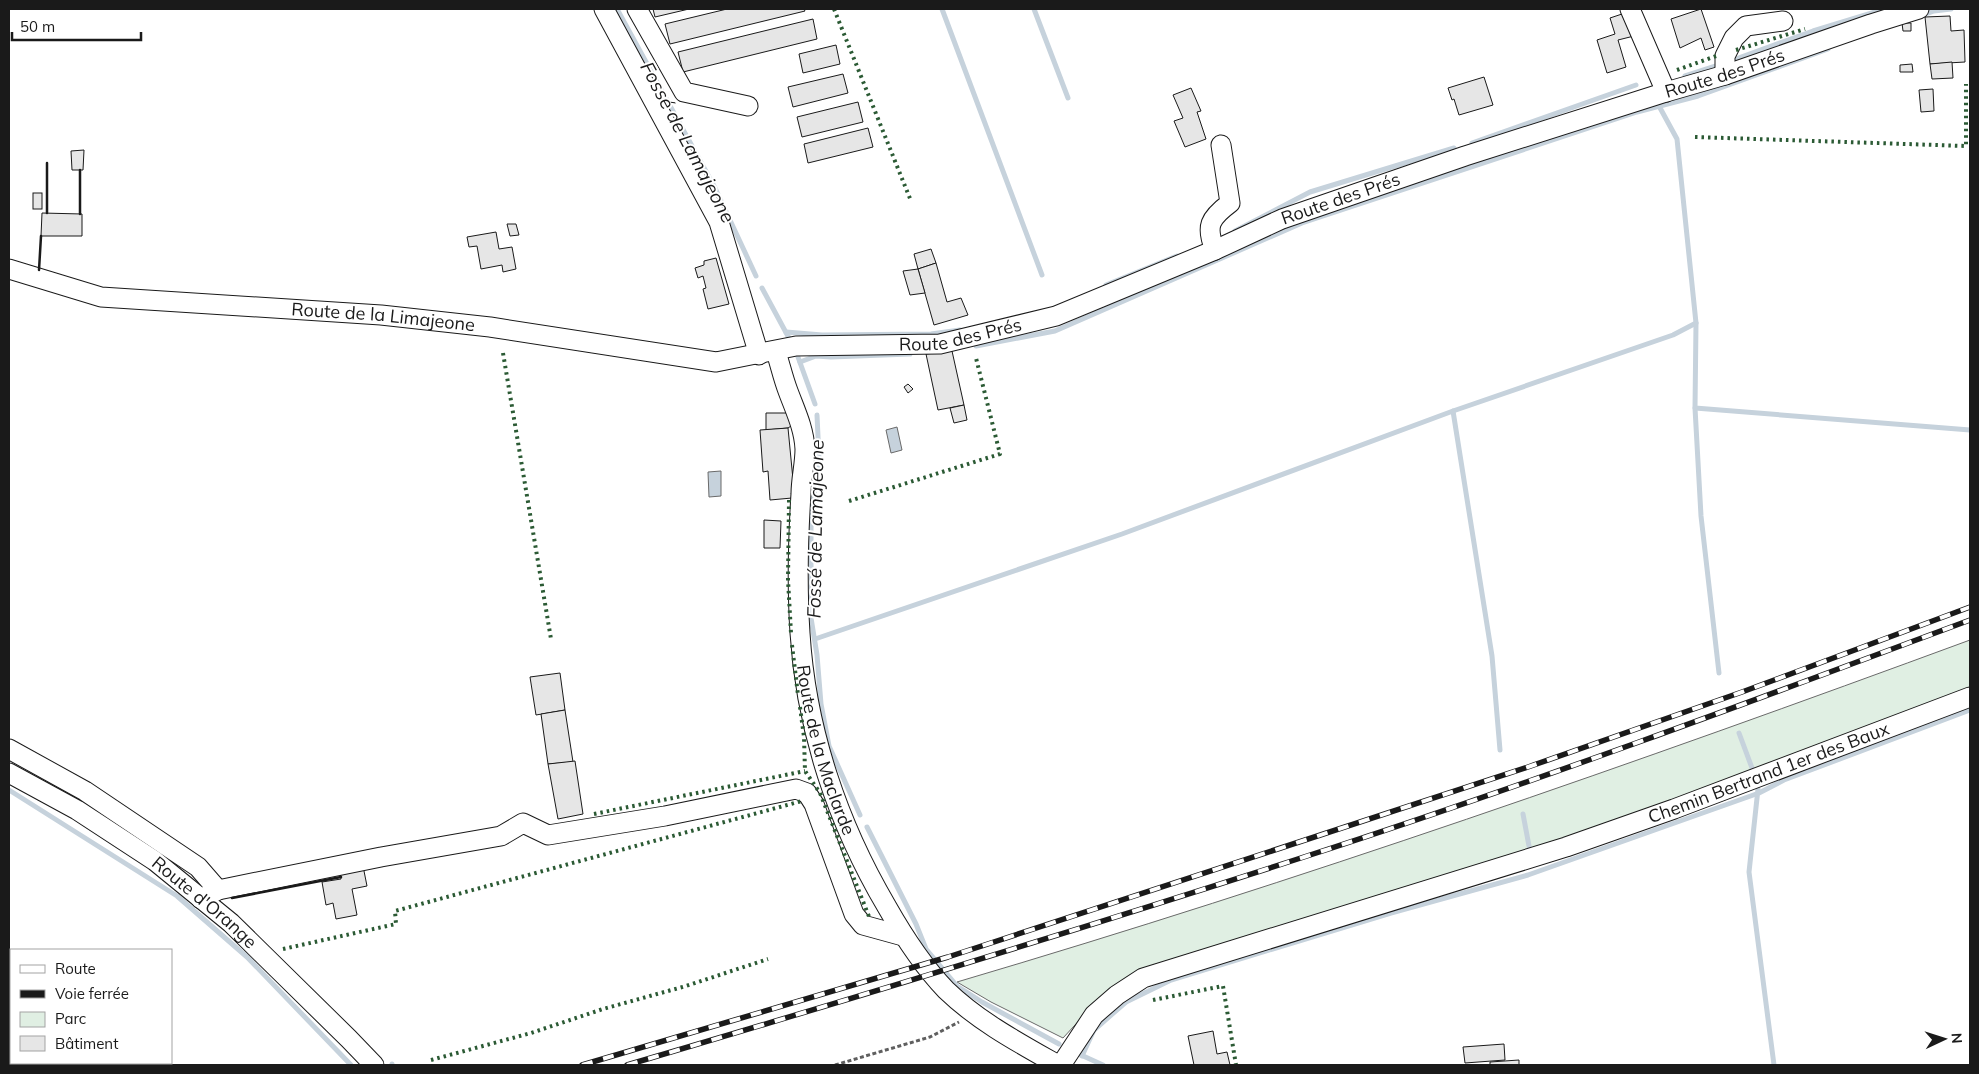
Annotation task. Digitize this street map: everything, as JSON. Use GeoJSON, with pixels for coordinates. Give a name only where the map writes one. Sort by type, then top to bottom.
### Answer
{"type":"FeatureCollection","features":[{"type":"Feature","properties":{"kind":"street","name":"Route de la Maclarde"},"geometry":{"type":"LineString","coordinates":[[604,9],[719,222],[768,353],[800,418],[805,448],[798,564],[800,634],[808,704],[825,770],[868,875],[903,936],[923,964],[947,991],[973,1013],[1018,1042],[1059,1065]]}},
{"type":"Feature","properties":{"kind":"street"},"geometry":{"type":"LineString","coordinates":[[637,9],[684,92],[748,106]]}},
{"type":"Feature","properties":{"kind":"street"},"geometry":{"type":"LineString","coordinates":[[1630,9],[1666,92]]}},
{"type":"Feature","properties":{"kind":"street","name":"Route des Prés"},"geometry":{"type":"LineString","coordinates":[[768,353],[796,346],[940,344],[1056,316],[1214,250],[1282,219],[1465,156],[1725,75],[1919,9]]}},
{"type":"Feature","properties":{"kind":"street"},"geometry":{"type":"LineString","coordinates":[[1725,75],[1725,56],[1734,38],[1746,26],[1783,21]]}},
{"type":"Feature","properties":{"kind":"street"},"geometry":{"type":"LineString","coordinates":[[1214,250],[1209,235],[1214,215],[1230,203],[1221,145]]}},
{"type":"Feature","properties":{"kind":"street","name":"Route de la Limajeone"},"geometry":{"type":"LineString","coordinates":[[9,269],[101,297],[381,315],[490,327],[716,362],[768,353]]}},
{"type":"Feature","properties":{"kind":"street","name":"Chemin Bertrand 1er des Baux"},"geometry":{"type":"LineString","coordinates":[[1059,1065],[1094,1015],[1117,995],[1143,978],[1566,847],[1674,809],[1970,697]]}},
{"type":"Feature","properties":{"kind":"street"},"geometry":{"type":"LineString","coordinates":[[9,749],[85,791],[190,861],[198,867],[218,890]]}},
{"type":"Feature","properties":{"kind":"street","name":"Route d'Orange"},"geometry":{"type":"LineString","coordinates":[[9,773],[85,815],[155,861],[237,929],[374,1065]]}},
{"type":"Feature","properties":{"kind":"street"},"geometry":{"type":"LineString","coordinates":[[201,899],[218,890],[381,857],[501,836],[523,822],[548,835],[665,816],[796,789],[807,793],[814,804],[854,914],[863,925],[903,936]]}},
{"type":"Feature","properties":{"kind":"path"},"geometry":{"type":"LineString","coordinates":[[835,1065],[930,1037],[950,1028],[973,1013]]}},
{"type":"Feature","properties":{"kind":"green space"},"geometry":{"type":"Polygon","coordinates":[[[1970,640],[1970,693],[1624,822],[1236,943],[1086,1013],[1063,1038],[991,1002],[957,982],[1340,862],[1593,776],[1970,640]]]}},
{"type":"Feature","properties":{"kind":"shaded area"},"geometry":{"type":"Polygon","coordinates":[[[897,427],[902,450],[891,453],[886,430],[897,427]]]}},
{"type":"Feature","properties":{"kind":"shaded area"},"geometry":{"type":"Polygon","coordinates":[[[721,471],[721,496],[709,497],[708,472],[721,471]]]}},
{"type":"Feature","properties":{"kind":"building"},"geometry":{"type":"Polygon","coordinates":[[[653,9],[689,9],[655,17],[653,9]]]}},
{"type":"Feature","properties":{"kind":"building"},"geometry":{"type":"Polygon","coordinates":[[[727,9],[804,9],[805,11],[670,44],[665,24],[727,9]]]}},
{"type":"Feature","properties":{"kind":"building"},"geometry":{"type":"Polygon","coordinates":[[[1701,9],[1714,47],[1705,50],[1701,38],[1680,48],[1671,19],[1701,9]]]}},
{"type":"Feature","properties":{"kind":"building"},"geometry":{"type":"Polygon","coordinates":[[[1628,12],[1634,36],[1618,40],[1626,67],[1607,73],[1597,40],[1615,34],[1610,18],[1628,12]]]}},
{"type":"Feature","properties":{"kind":"building"},"geometry":{"type":"Polygon","coordinates":[[[1950,16],[1951,31],[1964,30],[1965,62],[1930,64],[1925,17],[1950,16]]]}},
{"type":"Feature","properties":{"kind":"building"},"geometry":{"type":"Polygon","coordinates":[[[813,19],[817,39],[683,72],[678,52],[813,19]]]}},
{"type":"Feature","properties":{"kind":"building"},"geometry":{"type":"Polygon","coordinates":[[[1902,23],[1911,23],[1911,31],[1903,31],[1902,23]]]}},
{"type":"Feature","properties":{"kind":"building"},"geometry":{"type":"Polygon","coordinates":[[[836,45],[840,64],[803,73],[799,54],[836,45]]]}},
{"type":"Feature","properties":{"kind":"building"},"geometry":{"type":"Polygon","coordinates":[[[1952,62],[1953,78],[1932,79],[1930,64],[1952,62]]]}},
{"type":"Feature","properties":{"kind":"building"},"geometry":{"type":"Polygon","coordinates":[[[1912,64],[1913,72],[1900,72],[1900,65],[1912,64]]]}},
{"type":"Feature","properties":{"kind":"building"},"geometry":{"type":"Polygon","coordinates":[[[843,74],[848,93],[793,107],[788,87],[843,74]]]}},
{"type":"Feature","properties":{"kind":"building"},"geometry":{"type":"Polygon","coordinates":[[[1484,77],[1493,105],[1459,115],[1448,88],[1484,77]]]}},
{"type":"Feature","properties":{"kind":"building"},"geometry":{"type":"Polygon","coordinates":[[[1191,88],[1201,111],[1197,112],[1206,139],[1185,147],[1174,121],[1183,118],[1173,95],[1191,88]]]}},
{"type":"Feature","properties":{"kind":"building"},"geometry":{"type":"Polygon","coordinates":[[[1933,89],[1934,111],[1921,112],[1919,90],[1933,89]]]}},
{"type":"Feature","properties":{"kind":"building"},"geometry":{"type":"Polygon","coordinates":[[[858,102],[863,122],[802,137],[797,117],[858,102]]]}},
{"type":"Feature","properties":{"kind":"building"},"geometry":{"type":"Polygon","coordinates":[[[868,128],[873,147],[808,163],[804,144],[868,128]]]}},
{"type":"Feature","properties":{"kind":"building"},"geometry":{"type":"Polygon","coordinates":[[[84,150],[83,170],[72,170],[71,151],[84,150]]]}},
{"type":"Feature","properties":{"kind":"building"},"geometry":{"type":"Polygon","coordinates":[[[33,193],[42,193],[42,209],[33,209],[33,193]]]}},
{"type":"Feature","properties":{"kind":"building"},"geometry":{"type":"Polygon","coordinates":[[[42,213],[82,214],[82,236],[41,236],[42,213]]]}},
{"type":"Feature","properties":{"kind":"building"},"geometry":{"type":"Polygon","coordinates":[[[507,224],[516,224],[519,235],[510,236],[507,224]]]}},
{"type":"Feature","properties":{"kind":"building"},"geometry":{"type":"Polygon","coordinates":[[[496,232],[499,249],[512,247],[516,269],[503,272],[502,265],[481,269],[477,246],[469,247],[467,237],[496,232]]]}},
{"type":"Feature","properties":{"kind":"building"},"geometry":{"type":"Polygon","coordinates":[[[931,249],[936,263],[918,269],[914,254],[931,249]]]}},
{"type":"Feature","properties":{"kind":"building"},"geometry":{"type":"Polygon","coordinates":[[[716,258],[729,304],[708,309],[703,289],[706,288],[703,276],[698,278],[695,268],[704,265],[704,261],[716,258]]]}},
{"type":"Feature","properties":{"kind":"building"},"geometry":{"type":"Polygon","coordinates":[[[936,263],[947,302],[961,298],[968,315],[934,325],[918,269],[936,263]]]}},
{"type":"Feature","properties":{"kind":"building"},"geometry":{"type":"Polygon","coordinates":[[[918,269],[925,293],[910,295],[903,271],[918,269]]]}},
{"type":"Feature","properties":{"kind":"building"},"geometry":{"type":"Polygon","coordinates":[[[952,351],[964,405],[938,410],[926,354],[952,351]]]}},
{"type":"Feature","properties":{"kind":"building"},"geometry":{"type":"Polygon","coordinates":[[[908,384],[913,389],[908,393],[904,387],[908,384]]]}},
{"type":"Feature","properties":{"kind":"building"},"geometry":{"type":"Polygon","coordinates":[[[964,405],[967,420],[954,423],[950,408],[964,405]]]}},
{"type":"Feature","properties":{"kind":"building"},"geometry":{"type":"Polygon","coordinates":[[[766,413],[787,413],[794,424],[788,428],[766,430],[766,413]]]}},
{"type":"Feature","properties":{"kind":"building"},"geometry":{"type":"Polygon","coordinates":[[[788,428],[794,490],[792,498],[770,500],[768,471],[763,472],[760,430],[788,428]]]}},
{"type":"Feature","properties":{"kind":"building"},"geometry":{"type":"Polygon","coordinates":[[[764,520],[781,521],[780,548],[764,548],[764,520]]]}},
{"type":"Feature","properties":{"kind":"building"},"geometry":{"type":"Polygon","coordinates":[[[560,673],[565,710],[536,715],[530,677],[560,673]]]}},
{"type":"Feature","properties":{"kind":"building"},"geometry":{"type":"Polygon","coordinates":[[[565,710],[573,762],[548,764],[541,714],[565,710]]]}},
{"type":"Feature","properties":{"kind":"building"},"geometry":{"type":"Polygon","coordinates":[[[575,761],[583,814],[558,819],[548,764],[575,761]]]}},
{"type":"Feature","properties":{"kind":"building"},"geometry":{"type":"Polygon","coordinates":[[[363,866],[367,886],[352,889],[357,915],[336,919],[333,903],[326,905],[322,882],[341,879],[340,870],[363,866]]]}},
{"type":"Feature","properties":{"kind":"building"},"geometry":{"type":"Polygon","coordinates":[[[1213,1031],[1217,1054],[1227,1052],[1230,1065],[1194,1065],[1188,1036],[1213,1031]]]}},
{"type":"Feature","properties":{"kind":"building"},"geometry":{"type":"Polygon","coordinates":[[[1504,1044],[1505,1060],[1465,1063],[1463,1047],[1504,1044]]]}},
{"type":"Feature","properties":{"kind":"building"},"geometry":{"type":"Polygon","coordinates":[[[1519,1060],[1519,1065],[1490,1065],[1490,1062],[1519,1060]]]}},
{"type":"Feature","properties":{"kind":"waterway","name":"Fossé de Lamajeone"},"geometry":{"type":"LineString","coordinates":[[617,9],[715,188],[756,276]]}},
{"type":"Feature","properties":{"kind":"waterway"},"geometry":{"type":"LineString","coordinates":[[942,9],[1042,275]]}},
{"type":"Feature","properties":{"kind":"waterway"},"geometry":{"type":"LineString","coordinates":[[1034,9],[1068,98]]}},
{"type":"Feature","properties":{"kind":"waterway"},"geometry":{"type":"LineString","coordinates":[[1733,60],[1813,31],[1885,9]]}},
{"type":"Feature","properties":{"kind":"waterway"},"geometry":{"type":"LineString","coordinates":[[1923,15],[1934,11],[1951,9]]}},
{"type":"Feature","properties":{"kind":"waterway"},"geometry":{"type":"LineString","coordinates":[[976,346],[1055,331],[1302,223],[1637,112],[1698,96],[1828,49]]}},
{"type":"Feature","properties":{"kind":"waterway"},"geometry":{"type":"LineString","coordinates":[[1685,76],[1719,65]]}},
{"type":"Feature","properties":{"kind":"waterway"},"geometry":{"type":"LineString","coordinates":[[1472,143],[1636,85]]}},
{"type":"Feature","properties":{"kind":"waterway"},"geometry":{"type":"LineString","coordinates":[[1659,106],[1677,139],[1696,323],[1695,408],[1970,430]]}},
{"type":"Feature","properties":{"kind":"waterway"},"geometry":{"type":"LineString","coordinates":[[1235,231],[1310,192],[1454,148]]}},
{"type":"Feature","properties":{"kind":"waterway"},"geometry":{"type":"LineString","coordinates":[[1106,285],[1177,256]]}},
{"type":"Feature","properties":{"kind":"waterway","name":"Fossé de Lamajeone"},"geometry":{"type":"LineString","coordinates":[[762,288],[790,340]]}},
{"type":"Feature","properties":{"kind":"waterway"},"geometry":{"type":"LineString","coordinates":[[815,639],[1122,534],[1453,411],[1673,335],[1696,323]]}},
{"type":"Feature","properties":{"kind":"waterway"},"geometry":{"type":"LineString","coordinates":[[786,332],[822,335],[931,334],[960,330]]}},
{"type":"Feature","properties":{"kind":"waterway"},"geometry":{"type":"LineString","coordinates":[[800,362],[816,356],[910,354]]}},
{"type":"Feature","properties":{"kind":"waterway","name":"Fossé de Lamajeone"},"geometry":{"type":"LineString","coordinates":[[798,357],[815,404]]}},
{"type":"Feature","properties":{"kind":"waterway"},"geometry":{"type":"LineString","coordinates":[[1695,408],[1701,516],[1719,673]]}},
{"type":"Feature","properties":{"kind":"waterway"},"geometry":{"type":"LineString","coordinates":[[1453,411],[1492,656],[1500,750]]}},
{"type":"Feature","properties":{"kind":"waterway","name":"Fossé de Lamajeone"},"geometry":{"type":"LineString","coordinates":[[817,415],[819,458],[811,518],[811,618],[817,655],[821,704],[829,746],[860,815]]}},
{"type":"Feature","properties":{"kind":"waterway"},"geometry":{"type":"LineString","coordinates":[[1082,1056],[1094,1030],[1126,1002],[1171,980],[1391,913],[1528,875],[1759,793],[1784,780],[1970,710]]}},
{"type":"Feature","properties":{"kind":"waterway"},"geometry":{"type":"LineString","coordinates":[[1739,733],[1752,768]]}},
{"type":"Feature","properties":{"kind":"waterway"},"geometry":{"type":"LineString","coordinates":[[1758,789],[1749,872],[1774,1065]]}},
{"type":"Feature","properties":{"kind":"waterway"},"geometry":{"type":"LineString","coordinates":[[9,790],[177,896],[247,957],[351,1065]]}},
{"type":"Feature","properties":{"kind":"waterway"},"geometry":{"type":"LineString","coordinates":[[1523,814],[1529,846]]}},
{"type":"Feature","properties":{"kind":"waterway","name":"Fossé de Lamajeone"},"geometry":{"type":"LineString","coordinates":[[867,827],[916,924],[926,949],[957,986],[982,1002],[1059,1044]]}},
{"type":"Feature","properties":{"kind":"waterway","name":"Fossé de Lamajeone"},"geometry":{"type":"LineString","coordinates":[[1081,1055],[1103,1065]]}},
{"type":"Feature","properties":{"kind":"railway"},"geometry":{"type":"LineString","coordinates":[[582,1065],[948,957],[1528,767],[1742,692],[1970,607]]}},
{"type":"Feature","properties":{"kind":"railway"},"geometry":{"type":"LineString","coordinates":[[627,1065],[1053,937],[1390,829],[1640,742],[1970,620]]}},
{"type":"Feature","properties":{"kind":"hedge"},"geometry":{"type":"LineString","coordinates":[[834,9],[911,201]]}},
{"type":"Feature","properties":{"kind":"hedge"},"geometry":{"type":"LineString","coordinates":[[1736,50],[1805,29]]}},
{"type":"Feature","properties":{"kind":"hedge"},"geometry":{"type":"LineString","coordinates":[[1677,70],[1719,55]]}},
{"type":"Feature","properties":{"kind":"hedge"},"geometry":{"type":"LineString","coordinates":[[1695,137],[1966,146],[1966,84]]}},
{"type":"Feature","properties":{"kind":"hedge"},"geometry":{"type":"LineString","coordinates":[[503,353],[551,639]]}},
{"type":"Feature","properties":{"kind":"hedge"},"geometry":{"type":"LineString","coordinates":[[849,501],[1000,454],[976,358]]}},
{"type":"Feature","properties":{"kind":"hedge"},"geometry":{"type":"LineString","coordinates":[[789,500],[788,580],[791,633]]}},
{"type":"Feature","properties":{"kind":"hedge"},"geometry":{"type":"LineString","coordinates":[[792,645],[798,695]]}},
{"type":"Feature","properties":{"kind":"hedge"},"geometry":{"type":"LineString","coordinates":[[800,707],[804,737],[805,771],[820,793],[870,919]]}},
{"type":"Feature","properties":{"kind":"hedge"},"geometry":{"type":"LineString","coordinates":[[594,814],[805,771]]}},
{"type":"Feature","properties":{"kind":"hedge"},"geometry":{"type":"LineString","coordinates":[[283,949],[396,924],[395,911],[802,801]]}},
{"type":"Feature","properties":{"kind":"hedge"},"geometry":{"type":"LineString","coordinates":[[431,1060],[531,1033],[768,959]]}},
{"type":"Feature","properties":{"kind":"hedge"},"geometry":{"type":"LineString","coordinates":[[1153,1000],[1223,986],[1236,1065]]}},
{"type":"Feature","properties":{"kind":"wall"},"geometry":{"type":"LineString","coordinates":[[47,163],[47,213]]}},
{"type":"Feature","properties":{"kind":"wall"},"geometry":{"type":"LineString","coordinates":[[80,170],[80,214]]}},
{"type":"Feature","properties":{"kind":"wall"},"geometry":{"type":"LineString","coordinates":[[39,270],[41,236]]}},
{"type":"Feature","properties":{"kind":"wall"},"geometry":{"type":"LineString","coordinates":[[232,898],[341,877]]}}]}
